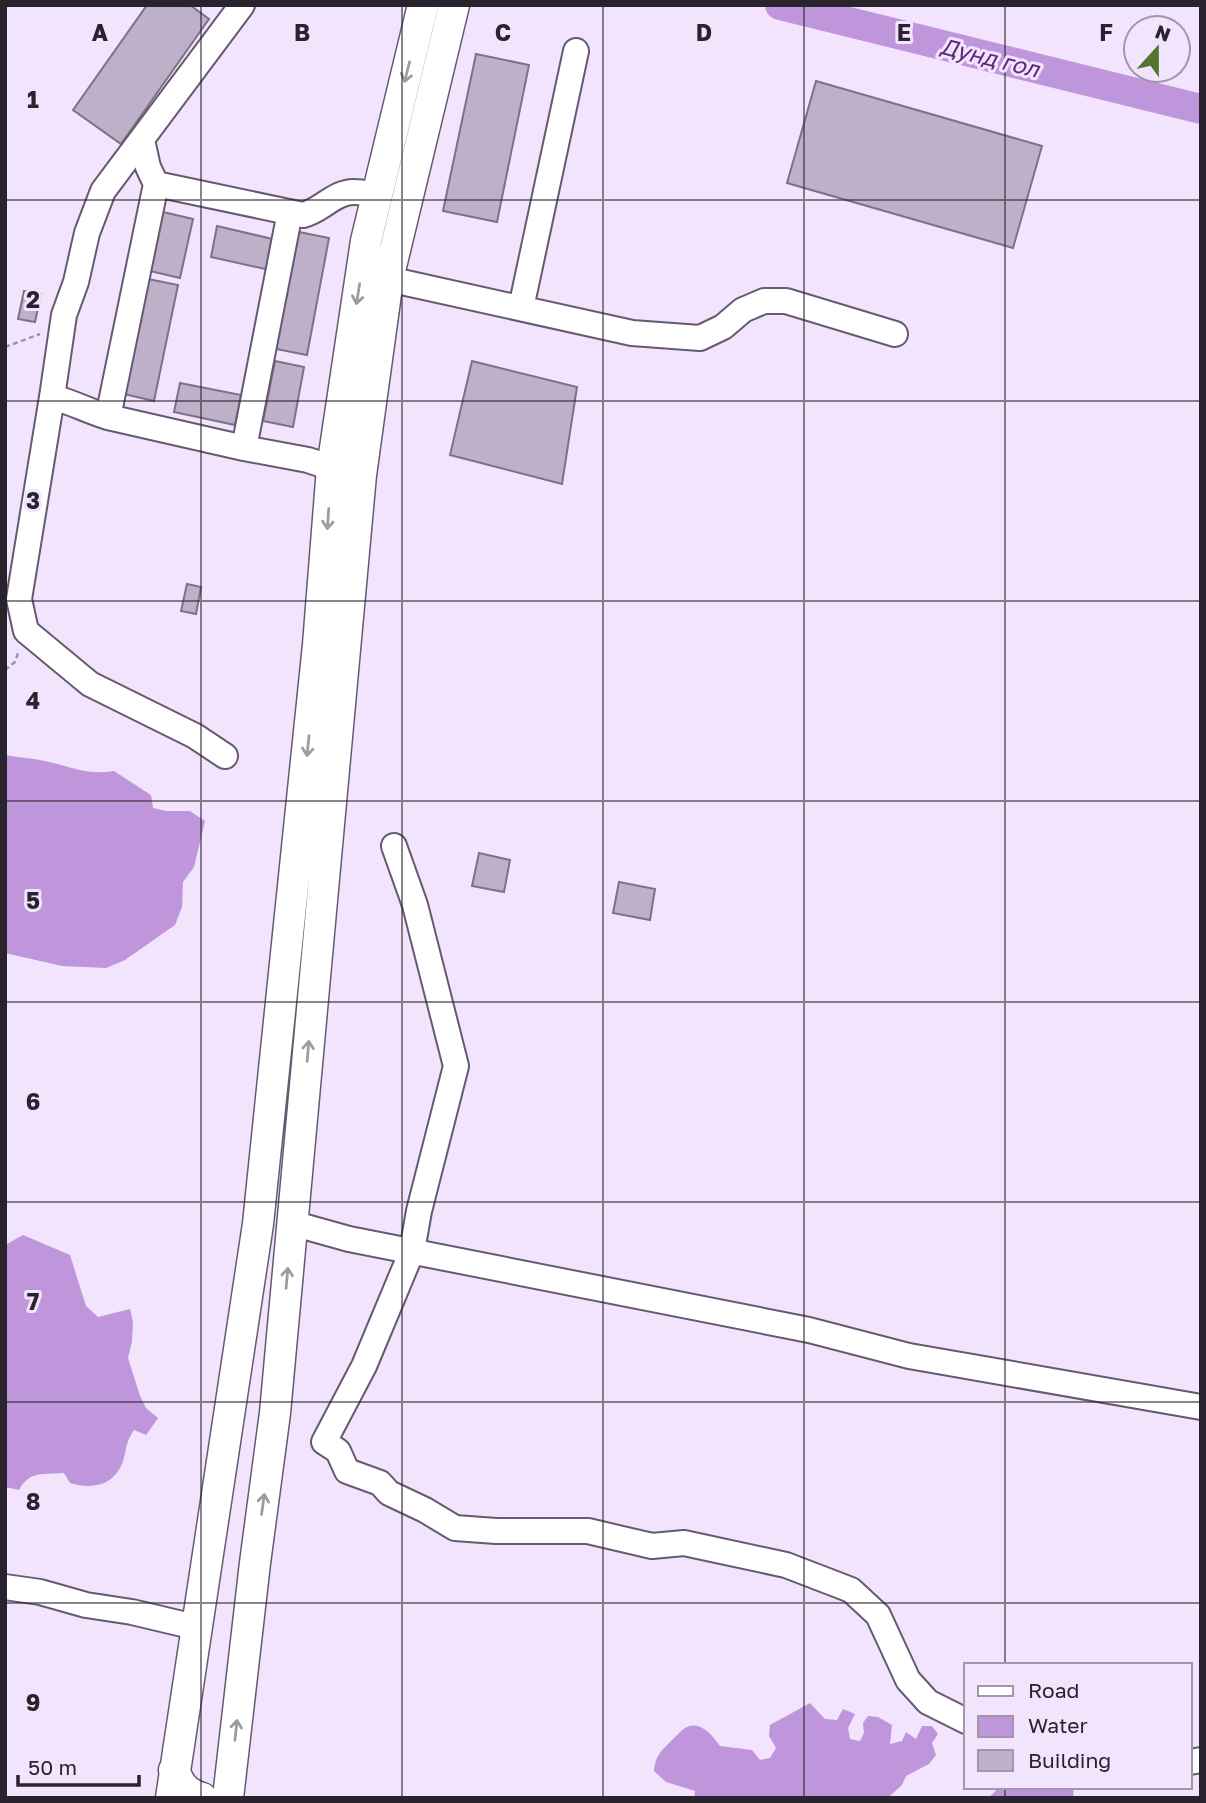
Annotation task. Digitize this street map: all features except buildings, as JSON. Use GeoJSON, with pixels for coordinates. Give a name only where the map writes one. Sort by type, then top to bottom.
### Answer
{"type":"FeatureCollection","features":[{"type":"Feature","properties":{"kind":"main road"},"geometry":{"type":"LineString","coordinates":[[423,5],[366,241],[332,468],[318,645],[258,1224],[172,1784],[180,1786],[191,1795],[203,1798],[229,1788],[275,1413],[361,475],[388,279],[454,5]]}},
{"type":"Feature","properties":{"kind":"street"},"geometry":{"type":"LineString","coordinates":[[225,757],[195,736],[90,684],[26,631],[19,599],[64,315],[76,282],[87,233],[103,191],[242,5]]}},
{"type":"Feature","properties":{"kind":"street"},"geometry":{"type":"LineString","coordinates":[[521,308],[576,51]]}},
{"type":"Feature","properties":{"kind":"street"},"geometry":{"type":"LineString","coordinates":[[108,417],[156,184],[148,167],[142,140]]}},
{"type":"Feature","properties":{"kind":"street"},"geometry":{"type":"LineString","coordinates":[[156,184],[303,215],[313,213],[341,194],[352,191],[377,196]]}},
{"type":"Feature","properties":{"kind":"street"},"geometry":{"type":"LineString","coordinates":[[244,448],[290,212]]}},
{"type":"Feature","properties":{"kind":"street"},"geometry":{"type":"LineString","coordinates":[[388,279],[632,334],[700,338],[723,327],[743,310],[764,301],[786,301],[895,334]]}},
{"type":"Feature","properties":{"kind":"street"},"geometry":{"type":"LineString","coordinates":[[52,397],[74,402],[85,410],[108,417],[308,460],[332,468]]}},
{"type":"Feature","properties":{"kind":"street"},"geometry":{"type":"LineString","coordinates":[[394,846],[415,905],[456,1066],[419,1211],[412,1251],[364,1366],[324,1442],[338,1451],[347,1471],[380,1483],[389,1493],[455,1528],[588,1531],[652,1546],[684,1543],[786,1565],[851,1590],[878,1615],[908,1680],[928,1702],[964,1720]]}},
{"type":"Feature","properties":{"kind":"street"},"geometry":{"type":"LineString","coordinates":[[306,1227],[349,1239],[809,1330],[909,1356],[1201,1407]]}},
{"type":"Feature","properties":{"kind":"street"},"geometry":{"type":"LineString","coordinates":[[5,1587],[40,1592],[86,1605],[132,1612],[195,1627]]}},
{"type":"Feature","properties":{"kind":"path"},"geometry":{"type":"LineString","coordinates":[[5,347],[36,337],[64,315]]}},
{"type":"Feature","properties":{"kind":"water"},"geometry":{"type":"Polygon","coordinates":[[[5,755],[74,769],[114,771],[151,795],[153,808],[190,811],[205,821],[194,867],[183,882],[182,907],[175,925],[125,960],[106,968],[62,966],[5,953],[5,755]]]}},
{"type":"Feature","properties":{"kind":"water"},"geometry":{"type":"Polygon","coordinates":[[[23,1235],[70,1255],[86,1306],[98,1317],[130,1309],[133,1322],[128,1358],[146,1408],[158,1418],[146,1435],[134,1430],[115,1476],[102,1484],[87,1486],[70,1483],[64,1473],[33,1476],[19,1490],[5,1487],[5,1245],[23,1235]]]}},
{"type":"Feature","properties":{"kind":"water"},"geometry":{"type":"Polygon","coordinates":[[[810,1703],[825,1719],[837,1720],[843,1709],[855,1714],[848,1728],[850,1739],[860,1741],[864,1733],[863,1723],[868,1716],[878,1717],[892,1725],[890,1744],[902,1741],[906,1732],[916,1739],[922,1726],[932,1726],[938,1734],[932,1743],[936,1755],[929,1764],[906,1776],[891,1798],[694,1798],[695,1791],[666,1782],[654,1771],[660,1753],[682,1730],[691,1726],[706,1730],[720,1746],[752,1750],[760,1760],[770,1758],[776,1748],[769,1736],[770,1725],[810,1703]]]}},
{"type":"Feature","properties":{"kind":"water"},"geometry":{"type":"Polygon","coordinates":[[[998,1789],[1074,1789],[1073,1798],[988,1798],[998,1789]]]}},
{"type":"Feature","properties":{"kind":"waterway","name":"Дунд гол"},"geometry":{"type":"LineString","coordinates":[[780,5],[1201,109]]}}]}
